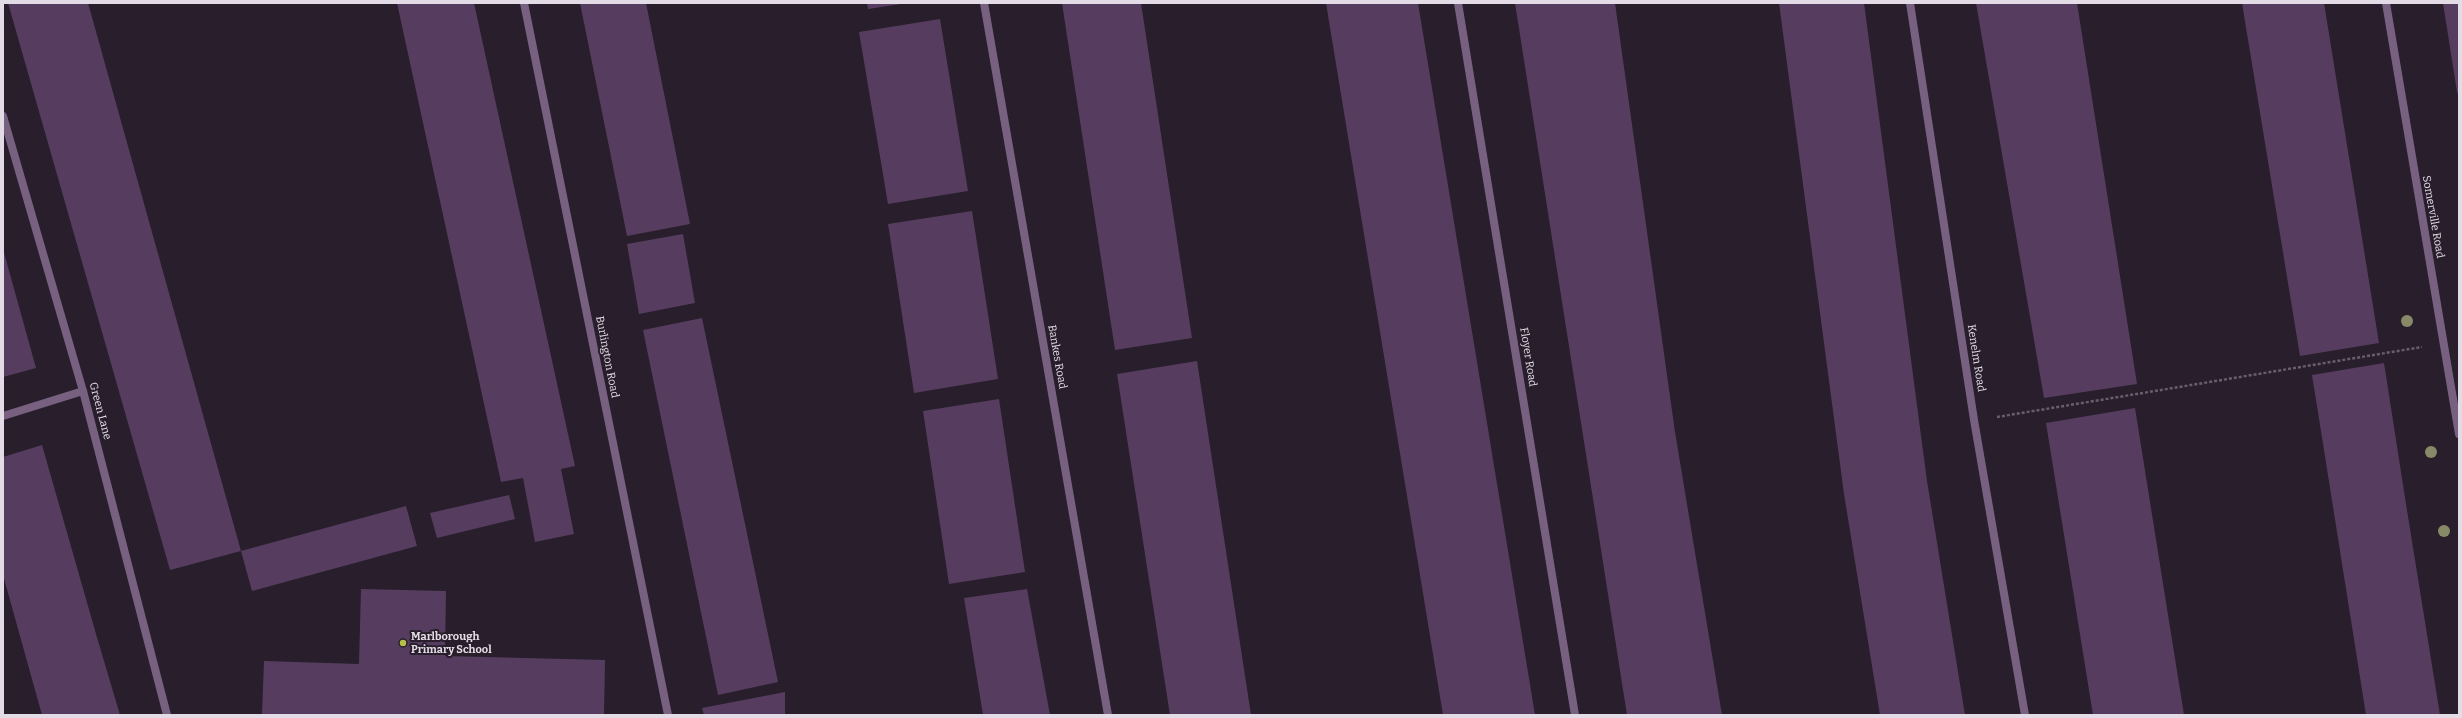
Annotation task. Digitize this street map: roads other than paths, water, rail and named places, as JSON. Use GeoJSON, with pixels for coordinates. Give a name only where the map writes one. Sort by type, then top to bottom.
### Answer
{"type":"FeatureCollection","features":[{"type":"Feature","properties":{"kind":"street","name":"Burlington Road"},"geometry":{"type":"LineString","coordinates":[[524,3],[668,715]]}},
{"type":"Feature","properties":{"kind":"street","name":"Bankes Road"},"geometry":{"type":"LineString","coordinates":[[984,3],[1108,715]]}},
{"type":"Feature","properties":{"kind":"street","name":"Floyer Road"},"geometry":{"type":"LineString","coordinates":[[1458,3],[1575,715]]}},
{"type":"Feature","properties":{"kind":"street","name":"Kenelm Road"},"geometry":{"type":"LineString","coordinates":[[1910,3],[1974,420],[2025,715]]}},
{"type":"Feature","properties":{"kind":"street","name":"Somerville Road"},"geometry":{"type":"LineString","coordinates":[[2386,3],[2459,434]]}},
{"type":"Feature","properties":{"kind":"street","name":"Green Lane"},"geometry":{"type":"LineString","coordinates":[[3,116],[83,391],[167,715]]}},
{"type":"Feature","properties":{"kind":"street"},"geometry":{"type":"LineString","coordinates":[[3,416],[83,391]]}},
{"type":"Feature","properties":{"kind":"place","name":"Marlborough Primary School"},"geometry":{"type":"Point","coordinates":[403,643]}}]}
